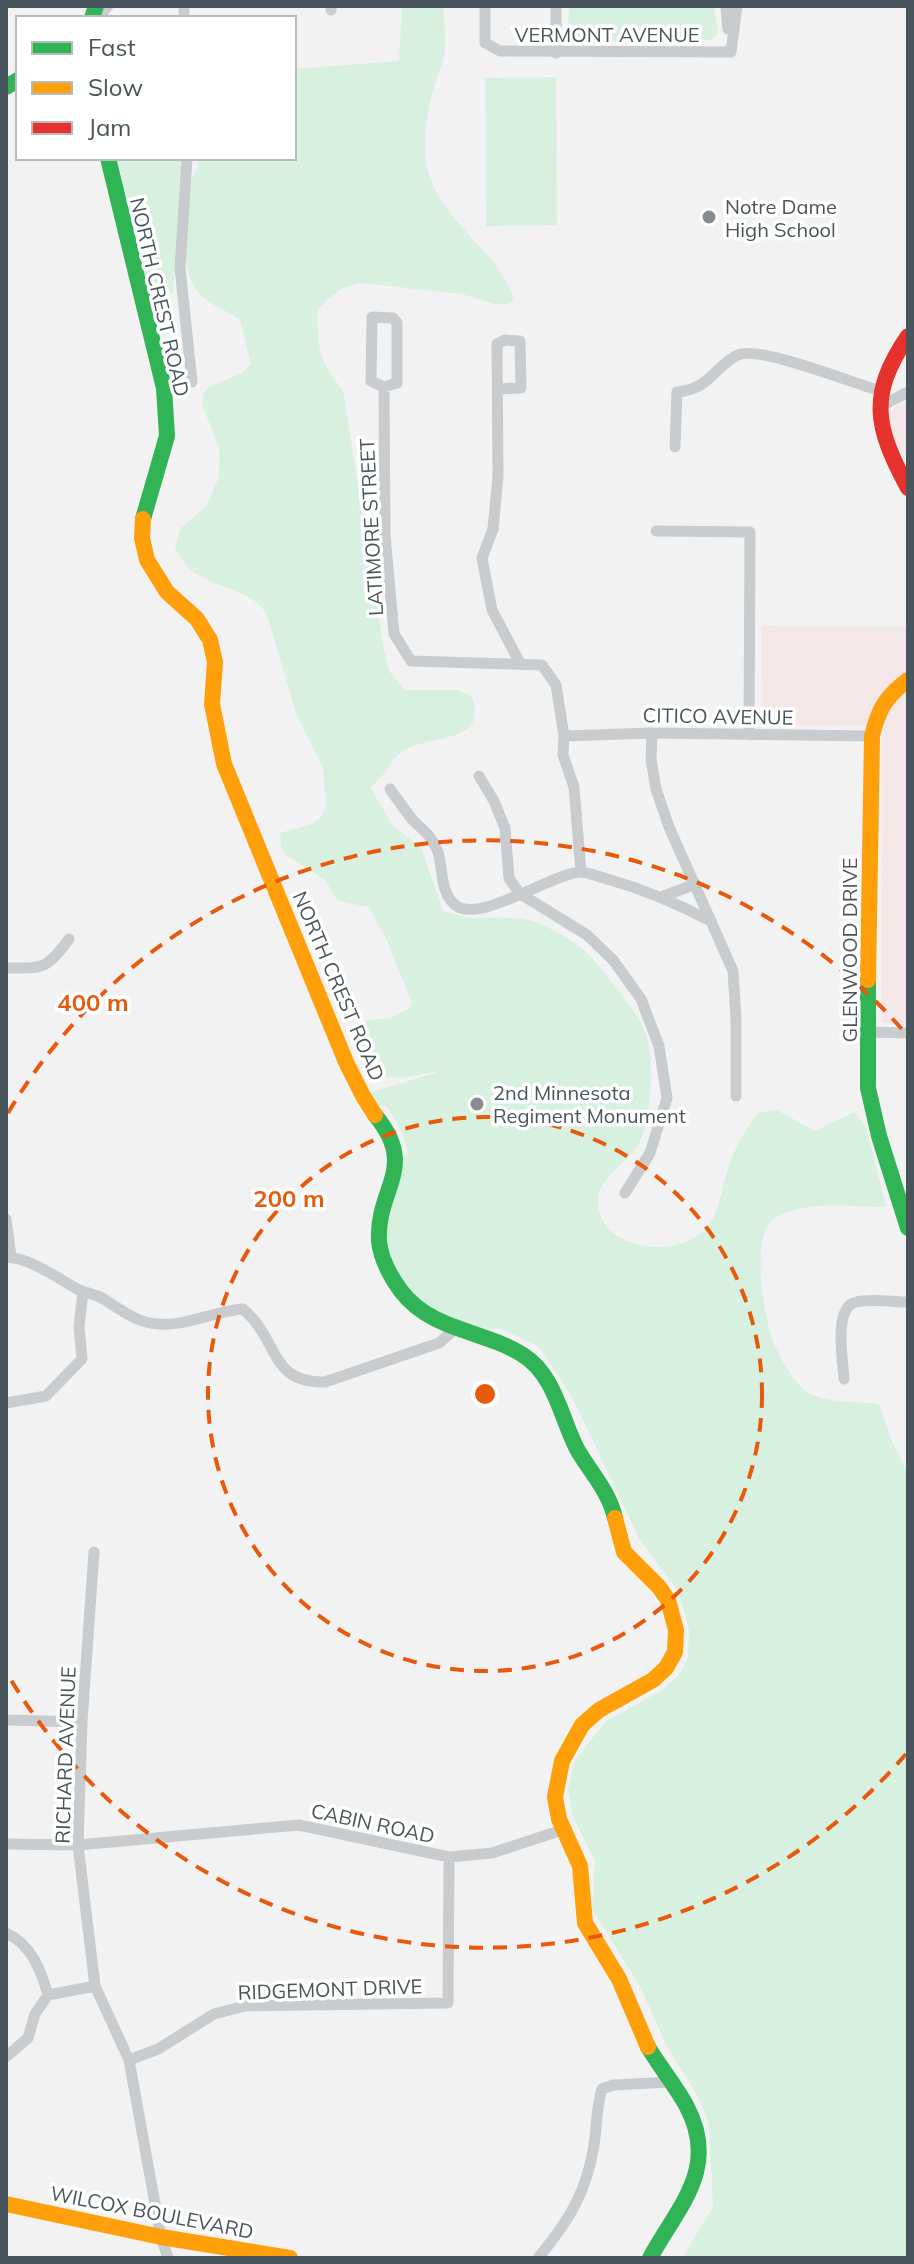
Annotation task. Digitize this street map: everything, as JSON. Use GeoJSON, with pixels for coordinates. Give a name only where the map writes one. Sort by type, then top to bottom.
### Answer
{"type":"FeatureCollection","features":[{"type":"Feature","properties":{"kind":"street","name":"VERMONT AVENUE"},"geometry":{"type":"LineString","coordinates":[[485,6],[485,43],[500,51],[731,52]]}},
{"type":"Feature","properties":{"kind":"street"},"geometry":{"type":"LineString","coordinates":[[556,6],[556,53]]}},
{"type":"Feature","properties":{"kind":"street"},"geometry":{"type":"LineString","coordinates":[[726,6],[731,52]]}},
{"type":"Feature","properties":{"kind":"street"},"geometry":{"type":"LineString","coordinates":[[731,52],[737,6]]}},
{"type":"Feature","properties":{"kind":"street","name":"NORTH CREST ROAD"},"geometry":{"type":"LineString","coordinates":[[108,160],[164,388],[167,436],[143,518],[142,538],[147,560],[167,592],[197,619],[210,640],[215,662],[212,704],[224,764],[346,1062],[369,1106],[389,1133],[395,1149],[395,1166],[380,1220],[380,1247],[389,1273],[412,1306],[428,1317],[526,1356],[547,1378],[575,1444],[612,1505],[622,1548],[630,1562],[666,1595],[676,1626],[675,1647],[668,1666],[645,1687],[600,1710],[581,1726],[556,1783],[555,1809],[562,1830],[580,1862],[583,1917],[591,1937],[604,1951],[649,2049],[687,2106],[696,2130],[699,2161],[693,2187],[650,2258]]}},
{"type":"Feature","properties":{"kind":"street"},"geometry":{"type":"LineString","coordinates":[[187,160],[180,268],[192,382]]}},
{"type":"Feature","properties":{"kind":"street","name":"LATIMORE STREET"},"geometry":{"type":"LineString","coordinates":[[372,317],[393,318],[397,323],[397,383],[384,387],[371,381],[372,317]]}},
{"type":"Feature","properties":{"kind":"street"},"geometry":{"type":"LineString","coordinates":[[908,336],[890,359],[881,399],[880,425],[889,454],[908,488]]}},
{"type":"Feature","properties":{"kind":"street"},"geometry":{"type":"LineString","coordinates":[[498,389],[521,388],[520,341],[505,340],[497,344],[498,476],[493,529],[482,558],[492,610],[521,665],[542,665],[556,685],[564,736],[563,755],[574,787],[581,872]]}},
{"type":"Feature","properties":{"kind":"street"},"geometry":{"type":"LineString","coordinates":[[675,447],[677,392],[692,391],[739,354],[750,353],[792,363],[881,399],[908,392]]}},
{"type":"Feature","properties":{"kind":"street","name":"LATIMORE STREET"},"geometry":{"type":"LineString","coordinates":[[384,387],[385,535],[394,634],[411,661],[521,665]]}},
{"type":"Feature","properties":{"kind":"street"},"geometry":{"type":"LineString","coordinates":[[656,531],[750,532],[749,735]]}},
{"type":"Feature","properties":{"kind":"street","name":"GLENWOOD DRIVE"},"geometry":{"type":"LineString","coordinates":[[908,680],[889,694],[873,724],[868,886],[868,1088],[879,1136],[908,1228]]}},
{"type":"Feature","properties":{"kind":"street"},"geometry":{"type":"LineString","coordinates":[[652,733],[651,759],[656,789],[669,827],[733,971],[736,1096]]}},
{"type":"Feature","properties":{"kind":"street","name":"CITICO AVENUE"},"geometry":{"type":"LineString","coordinates":[[564,736],[652,733],[872,736]]}},
{"type":"Feature","properties":{"kind":"street"},"geometry":{"type":"LineString","coordinates":[[479,776],[505,828],[509,878],[519,893],[587,935],[613,960],[641,999],[659,1046],[667,1098],[650,1153],[625,1193]]}},
{"type":"Feature","properties":{"kind":"street"},"geometry":{"type":"LineString","coordinates":[[390,789],[413,820],[430,834],[439,856],[445,890],[453,904],[465,911],[485,908],[581,872],[638,887],[712,922]]}},
{"type":"Feature","properties":{"kind":"street"},"geometry":{"type":"LineString","coordinates":[[661,897],[696,884]]}},
{"type":"Feature","properties":{"kind":"street"},"geometry":{"type":"LineString","coordinates":[[6,968],[39,968],[52,962],[69,939]]}},
{"type":"Feature","properties":{"kind":"street"},"geometry":{"type":"LineString","coordinates":[[869,1032],[908,1033]]}},
{"type":"Feature","properties":{"kind":"street"},"geometry":{"type":"LineString","coordinates":[[6,1219],[8,1257],[30,1263],[83,1292],[100,1297],[124,1314],[156,1325],[181,1323],[220,1311],[243,1309],[256,1320],[289,1375],[307,1382],[325,1382],[439,1343],[455,1329]]}},
{"type":"Feature","properties":{"kind":"street"},"geometry":{"type":"LineString","coordinates":[[6,1403],[46,1396],[82,1359],[79,1326],[83,1292]]}},
{"type":"Feature","properties":{"kind":"street"},"geometry":{"type":"LineString","coordinates":[[844,1379],[841,1320],[845,1308],[854,1302],[908,1302]]}},
{"type":"Feature","properties":{"kind":"street","name":"RICHARD AVENUE"},"geometry":{"type":"LineString","coordinates":[[94,1552],[82,1722],[78,1845],[95,1986],[129,2060],[161,2237],[168,2258]]}},
{"type":"Feature","properties":{"kind":"street"},"geometry":{"type":"LineString","coordinates":[[6,1720],[82,1722]]}},
{"type":"Feature","properties":{"kind":"street","name":"CABIN ROAD"},"geometry":{"type":"LineString","coordinates":[[6,1844],[78,1845],[299,1825],[449,1857],[492,1853],[562,1830]]}},
{"type":"Feature","properties":{"kind":"street","name":"RIDGEMONT DRIVE"},"geometry":{"type":"LineString","coordinates":[[129,2060],[158,2049],[214,2014],[245,2006],[448,2003],[449,1857]]}},
{"type":"Feature","properties":{"kind":"street"},"geometry":{"type":"LineString","coordinates":[[6,1933],[18,1938],[32,1955],[42,1972],[48,1995]]}},
{"type":"Feature","properties":{"kind":"street"},"geometry":{"type":"LineString","coordinates":[[6,2057],[28,2038],[35,2014],[48,1995],[95,1986]]}},
{"type":"Feature","properties":{"kind":"street"},"geometry":{"type":"LineString","coordinates":[[538,2258],[565,2225],[582,2196],[594,2146],[596,2107],[602,2089],[613,2085],[671,2082]]}},
{"type":"Feature","properties":{"kind":"street","name":"WILCOX BOULEVARD"},"geometry":{"type":"LineString","coordinates":[[6,2204],[161,2237],[290,2258]]}},
{"type":"Feature","properties":{"kind":"shaded area"},"geometry":{"type":"Polygon","coordinates":[[[908,402],[908,465],[892,436],[890,415],[895,407],[908,402]]]}},
{"type":"Feature","properties":{"kind":"shaded area"},"geometry":{"type":"Polygon","coordinates":[[[761,626],[908,627],[908,1023],[881,1023],[882,747],[885,725],[762,726],[761,626]]]}},
{"type":"Feature","properties":{"kind":"green space"},"geometry":{"type":"Polygon","coordinates":[[[402,6],[443,6],[445,49],[427,119],[425,145],[428,169],[439,197],[497,267],[514,300],[508,304],[494,304],[462,294],[362,283],[345,287],[318,309],[321,352],[328,370],[343,390],[390,672],[405,690],[459,690],[472,697],[475,712],[472,723],[454,736],[405,750],[370,787],[393,826],[421,847],[443,911],[467,917],[521,919],[560,934],[591,957],[641,1023],[651,1065],[650,1098],[640,1141],[607,1179],[598,1196],[601,1218],[612,1232],[627,1241],[650,1247],[675,1245],[697,1236],[713,1218],[731,1159],[745,1132],[758,1113],[777,1110],[815,1131],[854,1112],[866,1127],[886,1207],[815,1206],[788,1212],[776,1217],[767,1226],[760,1258],[763,1298],[771,1334],[794,1379],[818,1397],[879,1404],[893,1443],[908,1472],[908,2258],[682,2258],[713,2207],[709,2123],[697,2095],[666,2045],[641,1988],[592,1909],[595,1861],[573,1817],[568,1790],[575,1760],[605,1722],[662,1690],[680,1674],[688,1657],[689,1630],[679,1593],[639,1538],[572,1397],[542,1351],[500,1328],[486,1330],[473,1327],[434,1310],[410,1291],[394,1266],[387,1236],[388,1213],[401,1160],[408,1153],[403,1134],[388,1108],[375,1104],[369,1093],[444,1070],[403,1078],[385,1077],[362,1046],[361,1027],[368,1020],[391,1018],[412,1003],[388,943],[369,907],[338,901],[325,880],[286,855],[281,847],[280,833],[312,824],[321,817],[326,805],[323,768],[297,716],[267,615],[241,593],[190,569],[175,548],[180,529],[207,505],[218,479],[220,451],[202,404],[203,394],[210,386],[242,373],[251,364],[240,320],[202,297],[189,272],[184,245],[185,203],[187,188],[199,160],[296,160],[296,69],[399,61],[402,6]]]}},
{"type":"Feature","properties":{"kind":"green space"},"geometry":{"type":"Polygon","coordinates":[[[569,6],[714,6],[718,32],[712,40],[577,41],[568,31],[569,6]]]}},
{"type":"Feature","properties":{"kind":"green space"},"geometry":{"type":"Polygon","coordinates":[[[556,77],[557,225],[486,226],[485,78],[556,77]]]}},
{"type":"Feature","properties":{"kind":"green space"},"geometry":{"type":"Polygon","coordinates":[[[117,160],[181,160],[173,293],[154,295],[148,287],[117,160]]]}},
{"type":"Feature","properties":{"kind":"traffic: fast"},"geometry":{"type":"LineString","coordinates":[[93,16],[96,6]]}},
{"type":"Feature","properties":{"kind":"traffic: fast"},"geometry":{"type":"LineString","coordinates":[[6,87],[16,81]]}},
{"type":"Feature","properties":{"kind":"traffic: fast"},"geometry":{"type":"LineString","coordinates":[[108,160],[164,388],[167,436],[143,519]]}},
{"type":"Feature","properties":{"kind":"traffic: fast"},"geometry":{"type":"LineString","coordinates":[[868,980],[868,1088],[879,1136],[908,1228]]}},
{"type":"Feature","properties":{"kind":"traffic: fast"},"geometry":{"type":"LineString","coordinates":[[375,1115],[388,1133],[394,1150],[395,1164],[383,1206],[379,1241],[393,1280],[413,1304],[427,1314],[508,1347],[534,1364],[550,1385],[577,1449],[604,1490],[615,1518]]}},
{"type":"Feature","properties":{"kind":"traffic: fast"},"geometry":{"type":"LineString","coordinates":[[648,2047],[686,2105],[699,2148],[692,2185],[650,2258]]}},
{"type":"Feature","properties":{"kind":"traffic: slow"},"geometry":{"type":"LineString","coordinates":[[143,519],[142,538],[147,560],[167,592],[197,619],[210,640],[215,662],[212,704],[224,764],[346,1062],[375,1115]]}},
{"type":"Feature","properties":{"kind":"traffic: slow"},"geometry":{"type":"LineString","coordinates":[[868,980],[872,736],[884,704],[908,680]]}},
{"type":"Feature","properties":{"kind":"traffic: slow"},"geometry":{"type":"LineString","coordinates":[[615,1518],[624,1552],[668,1600],[676,1630],[675,1652],[666,1668],[653,1680],[599,1710],[582,1725],[562,1761],[555,1797],[559,1819],[580,1866],[585,1923],[619,1979],[648,2047]]}},
{"type":"Feature","properties":{"kind":"traffic: slow"},"geometry":{"type":"LineString","coordinates":[[6,2204],[161,2237],[290,2258]]}},
{"type":"Feature","properties":{"kind":"traffic: jam"},"geometry":{"type":"LineString","coordinates":[[908,336],[886,376],[881,411],[888,447],[908,488]]}},
{"type":"Feature","properties":{"kind":"place","name":"Notre Dame High School"},"geometry":{"type":"Point","coordinates":[709,217]}},
{"type":"Feature","properties":{"kind":"place","name":"2nd Minnesota Regiment Monument"},"geometry":{"type":"Point","coordinates":[477,1104]}}]}
